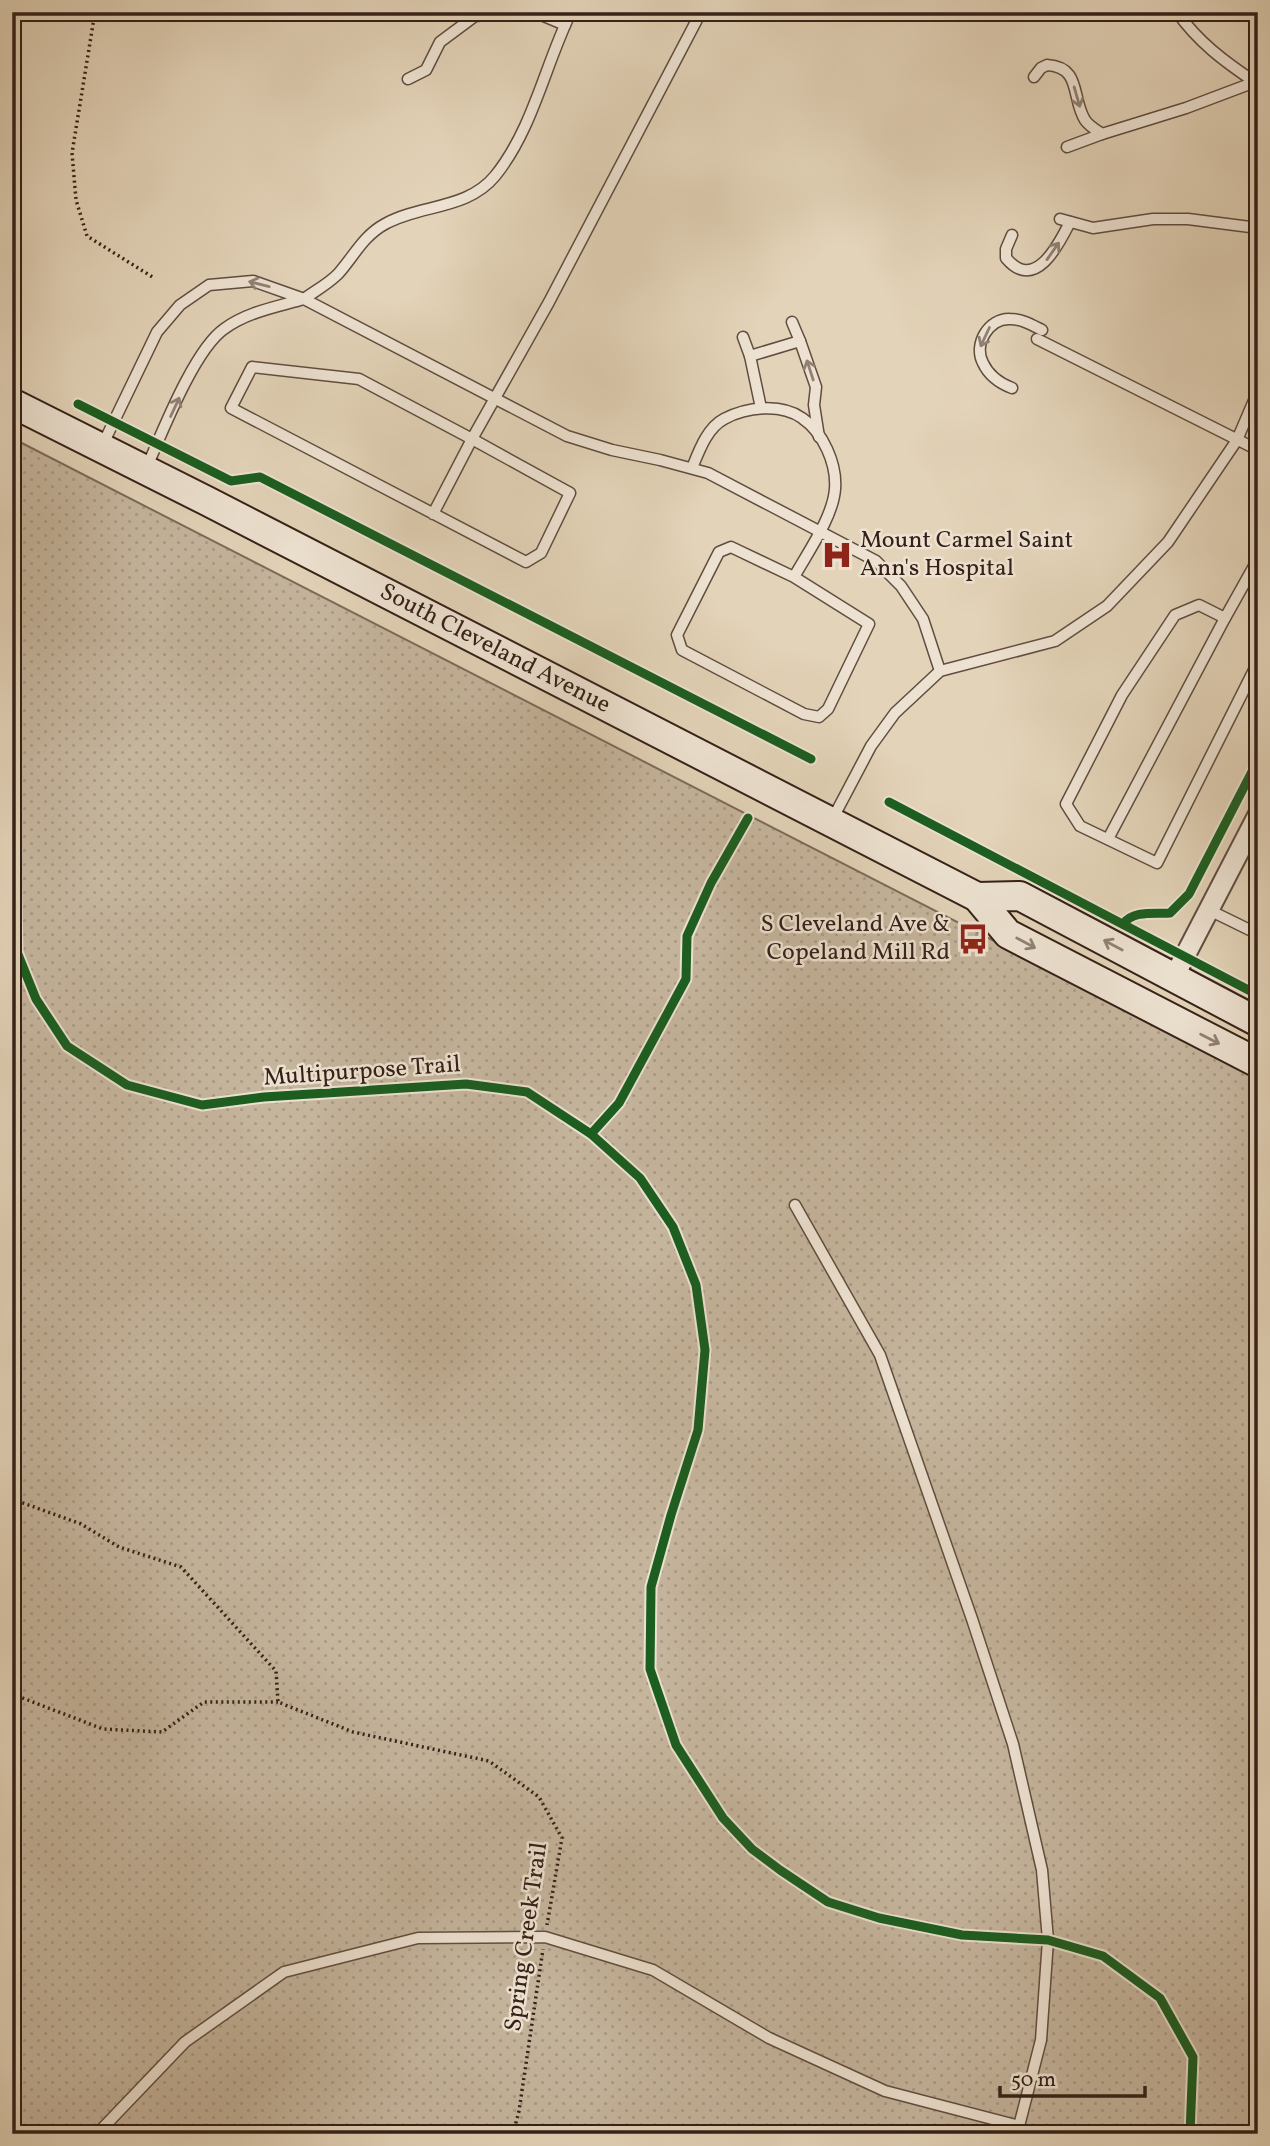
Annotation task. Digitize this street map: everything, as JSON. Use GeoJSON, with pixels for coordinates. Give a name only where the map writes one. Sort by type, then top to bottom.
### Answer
{"type":"FeatureCollection","features":[{"type":"Feature","properties":{"kind":"main road","name":"South Cleveland Avenue"},"geometry":{"type":"LineString","coordinates":[[12,403],[977,898],[1008,934],[1258,1063]]}},
{"type":"Feature","properties":{"kind":"main road"},"geometry":{"type":"LineString","coordinates":[[977,898],[1020,896],[1258,1022]]}},
{"type":"Feature","properties":{"kind":"street"},"geometry":{"type":"LineString","coordinates":[[1174,977],[1258,816]]}},
{"type":"Feature","properties":{"kind":"lane"},"geometry":{"type":"LineString","coordinates":[[408,79],[426,70],[440,42],[475,16],[526,12]]}},
{"type":"Feature","properties":{"kind":"lane"},"geometry":{"type":"LineString","coordinates":[[534,12],[565,25]]}},
{"type":"Feature","properties":{"kind":"lane"},"geometry":{"type":"LineString","coordinates":[[145,469],[196,362],[222,330],[252,313],[304,299],[337,274],[363,240],[384,224],[409,214],[448,206],[472,194],[493,178],[513,151],[571,12]]}},
{"type":"Feature","properties":{"kind":"lane"},"geometry":{"type":"LineString","coordinates":[[433,514],[549,302],[701,12]]}},
{"type":"Feature","properties":{"kind":"lane"},"geometry":{"type":"LineString","coordinates":[[1177,12],[1202,43],[1225,62],[1257,82]]}},
{"type":"Feature","properties":{"kind":"lane"},"geometry":{"type":"LineString","coordinates":[[1034,78],[1041,68],[1047,65],[1063,69],[1071,76],[1083,116],[1088,124],[1102,134]]}},
{"type":"Feature","properties":{"kind":"lane"},"geometry":{"type":"LineString","coordinates":[[1067,146],[1257,82]]}},
{"type":"Feature","properties":{"kind":"lane"},"geometry":{"type":"LineString","coordinates":[[1012,235],[1006,249],[1006,258],[1018,268],[1033,269],[1049,259],[1065,220],[1093,228],[1153,219],[1188,219],[1258,228]]}},
{"type":"Feature","properties":{"kind":"lane"},"geometry":{"type":"LineString","coordinates":[[101,447],[157,332],[180,305],[209,285],[253,281],[304,299],[567,436],[612,450],[708,473],[876,561],[901,586],[923,619],[940,671]]}},
{"type":"Feature","properties":{"kind":"lane"},"geometry":{"type":"LineString","coordinates":[[1012,388],[993,378],[981,361],[982,340],[990,326],[999,320],[1025,321],[1040,335],[1258,450]]}},
{"type":"Feature","properties":{"kind":"lane"},"geometry":{"type":"LineString","coordinates":[[792,322],[816,387],[814,405],[819,437]]}},
{"type":"Feature","properties":{"kind":"lane"},"geometry":{"type":"LineString","coordinates":[[743,337],[750,356],[761,408]]}},
{"type":"Feature","properties":{"kind":"lane"},"geometry":{"type":"LineString","coordinates":[[750,356],[800,341]]}},
{"type":"Feature","properties":{"kind":"lane"},"geometry":{"type":"LineString","coordinates":[[252,367],[359,379],[472,439],[570,493],[541,553],[526,562],[231,408],[252,367]]}},
{"type":"Feature","properties":{"kind":"lane"},"geometry":{"type":"LineString","coordinates":[[831,822],[871,746],[895,713],[940,671],[1055,641],[1107,606],[1168,542],[1237,440],[1258,391]]}},
{"type":"Feature","properties":{"kind":"lane"},"geometry":{"type":"LineString","coordinates":[[692,468],[707,436],[723,419],[761,408],[781,409],[802,418],[819,437],[830,456],[836,475],[835,492],[820,531],[794,577]]}},
{"type":"Feature","properties":{"kind":"lane"},"geometry":{"type":"LineString","coordinates":[[731,547],[794,577],[869,624],[828,709],[819,717],[804,713],[682,650],[677,635],[719,552],[731,547]]}},
{"type":"Feature","properties":{"kind":"lane"},"geometry":{"type":"LineString","coordinates":[[1108,839],[1258,559]]}},
{"type":"Feature","properties":{"kind":"lane"},"geometry":{"type":"LineString","coordinates":[[1225,618],[1199,605],[1175,615],[1122,695],[1066,804],[1080,826],[1157,863],[1258,662]]}},
{"type":"Feature","properties":{"kind":"lane"},"geometry":{"type":"LineString","coordinates":[[1209,910],[1258,934]]}},
{"type":"Feature","properties":{"kind":"lane"},"geometry":{"type":"LineString","coordinates":[[97,2134],[185,2042],[284,1972],[418,1938],[545,1937],[653,1970],[769,2038],[885,2091],[1018,2130],[1041,2040],[1048,1940],[1042,1870],[1013,1744],[880,1355],[795,1206]]}},
{"type":"Feature","properties":{"kind":"path"},"geometry":{"type":"LineString","coordinates":[[95,12],[72,153],[76,200],[87,236],[153,278]]}},
{"type":"Feature","properties":{"kind":"path"},"geometry":{"type":"LineString","coordinates":[[12,1499],[81,1524],[119,1547],[181,1567],[276,1671],[278,1702],[204,1702],[162,1732],[103,1729],[12,1694]]}},
{"type":"Feature","properties":{"kind":"shaded area"},"geometry":{"type":"Polygon","coordinates":[[[12,438],[1258,1076],[1258,2134],[12,2134],[12,438]]]}},
{"type":"Feature","properties":{"kind":"cycle path"},"geometry":{"type":"LineString","coordinates":[[78,404],[231,481],[260,477],[811,759]]}},
{"type":"Feature","properties":{"kind":"cycle path"},"geometry":{"type":"LineString","coordinates":[[1123,924],[1138,915],[1170,913],[1189,894],[1258,760]]}},
{"type":"Feature","properties":{"kind":"cycle path"},"geometry":{"type":"LineString","coordinates":[[889,802],[1258,995]]}},
{"type":"Feature","properties":{"kind":"cycle path"},"geometry":{"type":"LineString","coordinates":[[591,1134],[619,1103],[686,979],[687,936],[711,883],[748,818]]}},
{"type":"Feature","properties":{"kind":"cycle path","name":"Multipurpose Trail"},"geometry":{"type":"LineString","coordinates":[[12,844],[15,858],[17,952],[36,999],[67,1046],[127,1085],[202,1105],[264,1097],[466,1084],[527,1092],[591,1134],[640,1178],[673,1227],[696,1285],[705,1350],[698,1430],[651,1587],[650,1669],[676,1745],[723,1818],[752,1849],[828,1902],[879,1918],[962,1935],[1048,1940],[1103,1956],[1160,1998],[1193,2057],[1190,2134]]}},
{"type":"Feature","properties":{"kind":"place","name":"Mount Carmel Saint Ann's Hospital"},"geometry":{"type":"Point","coordinates":[837,555]}},
{"type":"Feature","properties":{"kind":"place","name":"S Cleveland Ave & Copeland Mill Rd"},"geometry":{"type":"Point","coordinates":[973,939]}}]}
